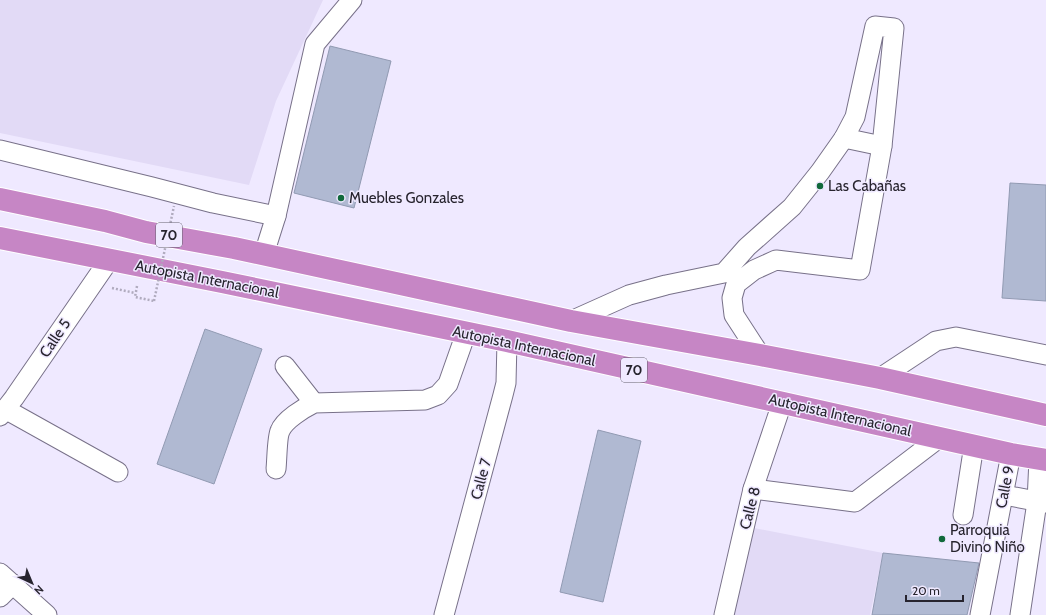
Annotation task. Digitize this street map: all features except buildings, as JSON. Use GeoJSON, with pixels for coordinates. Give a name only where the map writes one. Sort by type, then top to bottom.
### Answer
{"type":"FeatureCollection","features":[{"type":"Feature","properties":{"kind":"highway","name":"70"},"geometry":{"type":"LineString","coordinates":[[0,199],[105,221],[146,232],[192,239],[264,254],[571,321],[880,378],[1046,415]]}},
{"type":"Feature","properties":{"kind":"highway","name":"Autopista Internacional"},"geometry":{"type":"LineString","coordinates":[[0,238],[507,341],[974,446],[1043,460]]}},
{"type":"Feature","properties":{"kind":"street"},"geometry":{"type":"LineString","coordinates":[[264,254],[276,216],[316,44],[352,0]]}},
{"type":"Feature","properties":{"kind":"street"},"geometry":{"type":"LineString","coordinates":[[571,321],[629,295],[666,285],[730,279],[776,260],[860,270],[882,146],[894,28],[875,26],[855,117],[844,138],[820,172],[792,207],[747,247],[730,279],[734,314],[760,355]]}},
{"type":"Feature","properties":{"kind":"street"},"geometry":{"type":"LineString","coordinates":[[844,138],[882,146]]}},
{"type":"Feature","properties":{"kind":"street"},"geometry":{"type":"LineString","coordinates":[[0,150],[213,203],[276,216]]}},
{"type":"Feature","properties":{"kind":"street","name":"Calle 5"},"geometry":{"type":"LineString","coordinates":[[3,413],[109,260]]}},
{"type":"Feature","properties":{"kind":"street"},"geometry":{"type":"LineString","coordinates":[[276,469],[280,430],[291,417],[314,403],[425,400],[438,395],[448,384],[466,333]]}},
{"type":"Feature","properties":{"kind":"street"},"geometry":{"type":"LineString","coordinates":[[880,378],[936,341],[956,336],[1046,355]]}},
{"type":"Feature","properties":{"kind":"street","name":"Calle 7"},"geometry":{"type":"LineString","coordinates":[[444,615],[506,383],[507,341]]}},
{"type":"Feature","properties":{"kind":"street"},"geometry":{"type":"LineString","coordinates":[[285,366],[314,403]]}},
{"type":"Feature","properties":{"kind":"street","name":"Calle 8"},"geometry":{"type":"LineString","coordinates":[[724,615],[753,489],[782,403]]}},
{"type":"Feature","properties":{"kind":"street"},"geometry":{"type":"LineString","coordinates":[[3,413],[118,472]]}},
{"type":"Feature","properties":{"kind":"street"},"geometry":{"type":"LineString","coordinates":[[753,489],[855,502],[939,438]]}},
{"type":"Feature","properties":{"kind":"street"},"geometry":{"type":"LineString","coordinates":[[963,515],[974,446]]}},
{"type":"Feature","properties":{"kind":"street","name":"Calle 9"},"geometry":{"type":"LineString","coordinates":[[980,615],[1012,454]]}},
{"type":"Feature","properties":{"kind":"street"},"geometry":{"type":"LineString","coordinates":[[1020,615],[1042,502],[1043,460]]}},
{"type":"Feature","properties":{"kind":"street"},"geometry":{"type":"LineString","coordinates":[[1004,495],[1042,502]]}},
{"type":"Feature","properties":{"kind":"street"},"geometry":{"type":"LineString","coordinates":[[4,585],[47,615]]}},
{"type":"Feature","properties":{"kind":"path"},"geometry":{"type":"LineString","coordinates":[[154,301],[174,206]]}},
{"type":"Feature","properties":{"kind":"shaded area"},"geometry":{"type":"Polygon","coordinates":[[[0,0],[323,0],[276,101],[249,185],[0,133],[0,0]]]}},
{"type":"Feature","properties":{"kind":"shaded area"},"geometry":{"type":"Polygon","coordinates":[[[744,526],[883,553],[870,615],[726,615],[744,526]]]}},
{"type":"Feature","properties":{"kind":"place","name":"Las Cabañas"},"geometry":{"type":"Point","coordinates":[820,186]}},
{"type":"Feature","properties":{"kind":"place","name":"Muebles Gonzales"},"geometry":{"type":"Point","coordinates":[341,198]}},
{"type":"Feature","properties":{"kind":"place","name":"Parroquia Divino Niño"},"geometry":{"type":"Point","coordinates":[942,539]}}]}
